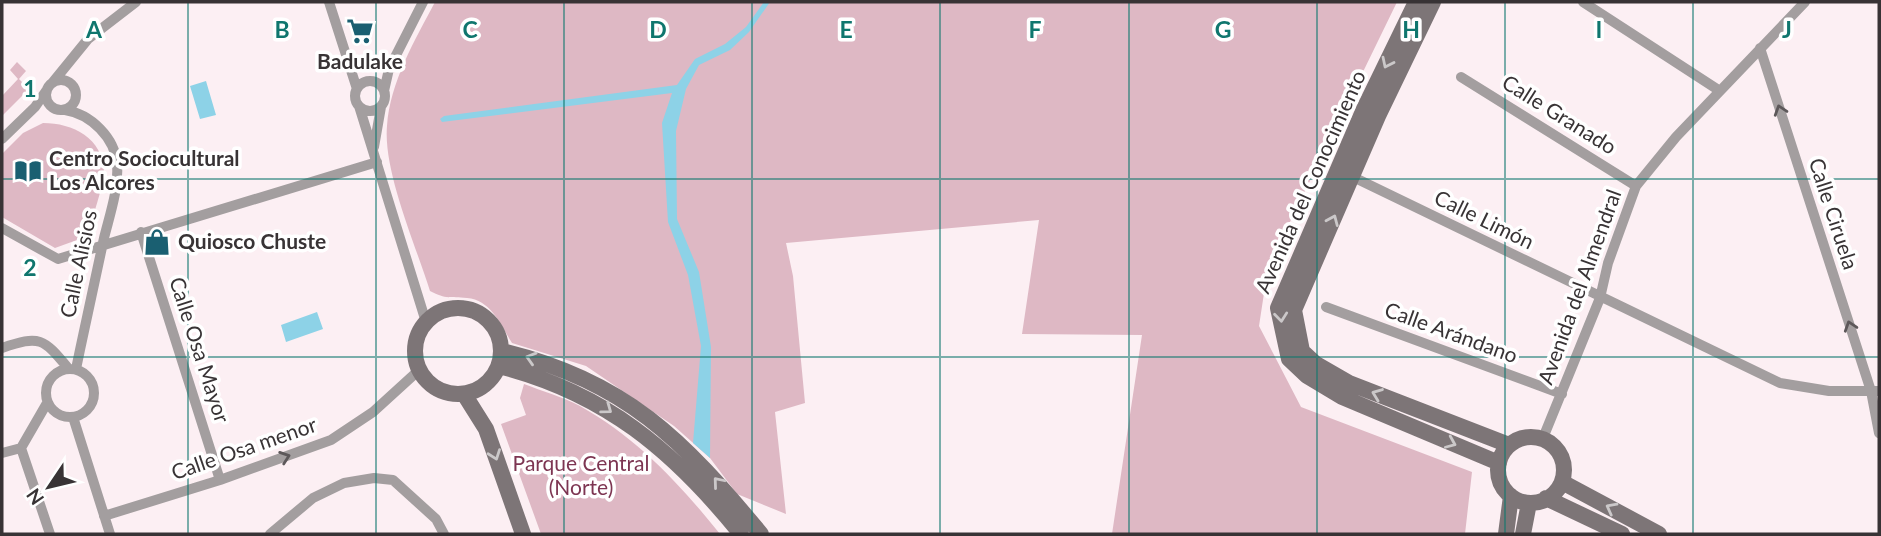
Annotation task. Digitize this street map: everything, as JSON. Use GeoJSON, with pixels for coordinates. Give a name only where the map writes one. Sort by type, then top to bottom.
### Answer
{"type":"FeatureCollection","features":[{"type":"Feature","properties":{"kind":"street"},"geometry":{"type":"LineString","coordinates":[[2,139],[19,123],[84,44],[136,2]]}},
{"type":"Feature","properties":{"kind":"street"},"geometry":{"type":"LineString","coordinates":[[329,2],[426,322]]}},
{"type":"Feature","properties":{"kind":"street"},"geometry":{"type":"LineString","coordinates":[[374,150],[389,69],[423,2]]}},
{"type":"Feature","properties":{"kind":"street","name":"Avenida del Conocimiento"},"geometry":{"type":"LineString","coordinates":[[1416,2],[1364,109],[1278,309],[1289,359],[1307,376],[1342,397],[1499,463]]}},
{"type":"Feature","properties":{"kind":"street","name":"Avenida del Conocimiento"},"geometry":{"type":"LineString","coordinates":[[1433,2],[1352,176],[1294,310],[1303,351],[1349,383],[1509,445]]}},
{"type":"Feature","properties":{"kind":"street"},"geometry":{"type":"LineString","coordinates":[[1583,2],[1720,91]]}},
{"type":"Feature","properties":{"kind":"street","name":"Avenida del Almendral"},"geometry":{"type":"LineString","coordinates":[[1542,438],[1600,298],[1608,262],[1636,186],[1676,137],[1805,2]]}},
{"type":"Feature","properties":{"kind":"street"},"geometry":{"type":"LineString","coordinates":[[19,123],[37,113],[61,110],[75,101],[73,71],[84,44]]}},
{"type":"Feature","properties":{"kind":"street","name":"Calle Ciruela"},"geometry":{"type":"LineString","coordinates":[[1760,48],[1875,391],[1879,433]]}},
{"type":"Feature","properties":{"kind":"street","name":"Calle Granado"},"geometry":{"type":"LineString","coordinates":[[1461,77],[1636,186]]}},
{"type":"Feature","properties":{"kind":"street"},"geometry":{"type":"LineString","coordinates":[[50,87],[65,81],[74,89]]}},
{"type":"Feature","properties":{"kind":"street"},"geometry":{"type":"LineString","coordinates":[[357,89],[368,81],[380,85],[384,91]]}},
{"type":"Feature","properties":{"kind":"street"},"geometry":{"type":"LineString","coordinates":[[50,87],[49,105],[61,110]]}},
{"type":"Feature","properties":{"kind":"street"},"geometry":{"type":"LineString","coordinates":[[359,106],[370,111],[381,107]]}},
{"type":"Feature","properties":{"kind":"street","name":"Calle Alisios"},"geometry":{"type":"LineString","coordinates":[[61,110],[89,119],[108,139],[114,150],[117,178],[103,247],[72,369]]}},
{"type":"Feature","properties":{"kind":"street"},"geometry":{"type":"LineString","coordinates":[[5,234],[58,259],[377,162]]}},
{"type":"Feature","properties":{"kind":"street","name":"Calle Limón"},"geometry":{"type":"LineString","coordinates":[[1352,176],[1780,383],[1829,391],[1875,391]]}},
{"type":"Feature","properties":{"kind":"street","name":"Calle Osa Mayor"},"geometry":{"type":"LineString","coordinates":[[141,232],[220,480]]}},
{"type":"Feature","properties":{"kind":"street","name":"Calle Arándano"},"geometry":{"type":"LineString","coordinates":[[1326,307],[1562,394]]}},
{"type":"Feature","properties":{"kind":"street"},"geometry":{"type":"LineString","coordinates":[[463,308],[477,312],[497,331],[500,358],[484,387],[464,394],[440,392],[428,383],[418,371],[414,352],[416,339],[426,322],[446,309],[463,308]]}},
{"type":"Feature","properties":{"kind":"street"},"geometry":{"type":"LineString","coordinates":[[2,348],[37,339],[49,344],[72,369],[89,377],[94,398],[87,411],[73,417],[58,414],[47,403],[45,395],[49,380],[61,370],[72,369]]}},
{"type":"Feature","properties":{"kind":"street"},"geometry":{"type":"LineString","coordinates":[[500,358],[526,373],[597,402],[671,458],[698,484],[740,534]]}},
{"type":"Feature","properties":{"kind":"street"},"geometry":{"type":"LineString","coordinates":[[500,358],[573,373],[606,388],[671,434],[706,467],[761,534]]}},
{"type":"Feature","properties":{"kind":"street","name":"Calle Osa menor"},"geometry":{"type":"LineString","coordinates":[[104,516],[220,480],[331,440],[373,412],[418,371]]}},
{"type":"Feature","properties":{"kind":"street"},"geometry":{"type":"LineString","coordinates":[[464,394],[486,429],[523,534]]}},
{"type":"Feature","properties":{"kind":"street"},"geometry":{"type":"LineString","coordinates":[[2,453],[21,447],[47,403]]}},
{"type":"Feature","properties":{"kind":"street"},"geometry":{"type":"LineString","coordinates":[[73,417],[110,534]]}},
{"type":"Feature","properties":{"kind":"street"},"geometry":{"type":"LineString","coordinates":[[1524,438],[1542,438],[1561,455],[1564,469],[1557,491],[1546,498],[1529,503],[1511,496],[1502,485],[1499,463],[1509,445],[1524,438]]}},
{"type":"Feature","properties":{"kind":"street"},"geometry":{"type":"LineString","coordinates":[[21,447],[50,534]]}},
{"type":"Feature","properties":{"kind":"street"},"geometry":{"type":"LineString","coordinates":[[270,534],[313,498],[344,483],[374,478],[393,480],[436,519],[444,534]]}},
{"type":"Feature","properties":{"kind":"street"},"geometry":{"type":"LineString","coordinates":[[1562,482],[1659,534]]}},
{"type":"Feature","properties":{"kind":"street"},"geometry":{"type":"LineString","coordinates":[[1506,534],[1511,496]]}},
{"type":"Feature","properties":{"kind":"street"},"geometry":{"type":"LineString","coordinates":[[1546,498],[1622,534]]}},
{"type":"Feature","properties":{"kind":"street"},"geometry":{"type":"LineString","coordinates":[[1522,534],[1529,503]]}},
{"type":"Feature","properties":{"kind":"green space"},"geometry":{"type":"Polygon","coordinates":[[[435,2],[1397,2],[1268,267],[1259,326],[1301,407],[1472,472],[1465,534],[1112,534],[1142,335],[1022,334],[1039,220],[786,243],[793,276],[805,403],[775,412],[786,514],[737,494],[710,458],[674,426],[586,366],[512,343],[494,314],[483,303],[467,298],[444,297],[430,291],[395,186],[387,144],[387,126],[398,77],[435,2]]]}},
{"type":"Feature","properties":{"kind":"green space"},"geometry":{"type":"Polygon","coordinates":[[[17,62],[26,71],[19,79],[29,89],[2,116],[2,96],[18,79],[10,70],[17,62]]]}},
{"type":"Feature","properties":{"kind":"green space"},"geometry":{"type":"Polygon","coordinates":[[[43,123],[65,126],[84,135],[98,150],[104,172],[88,236],[55,248],[2,217],[2,154],[23,133],[43,123]]]}},
{"type":"Feature","properties":{"kind":"green space","name":"Parque Central (Norte)"},"geometry":{"type":"Polygon","coordinates":[[[524,384],[580,406],[620,432],[673,480],[720,534],[541,534],[501,424],[526,415],[520,398],[524,384]]]}},
{"type":"Feature","properties":{"kind":"water"},"geometry":{"type":"Polygon","coordinates":[[[764,2],[770,2],[749,32],[730,50],[699,65],[686,89],[676,131],[677,219],[699,272],[711,347],[710,458],[693,443],[701,346],[688,275],[668,222],[662,123],[672,93],[442,122],[440,119],[444,116],[677,85],[695,59],[725,44],[746,27],[764,2]]]}},
{"type":"Feature","properties":{"kind":"water"},"geometry":{"type":"Polygon","coordinates":[[[206,81],[216,115],[200,119],[190,86],[206,81]]]}},
{"type":"Feature","properties":{"kind":"water"},"geometry":{"type":"Polygon","coordinates":[[[317,312],[323,329],[286,342],[281,325],[317,312]]]}},
{"type":"Feature","properties":{"kind":"place","name":"Badulake"},"geometry":{"type":"Point","coordinates":[360,31]}},
{"type":"Feature","properties":{"kind":"place","name":"Centro Sociocultural Los Alcores"},"geometry":{"type":"Point","coordinates":[28,171]}},
{"type":"Feature","properties":{"kind":"place","name":"Quiosco Chuste"},"geometry":{"type":"Point","coordinates":[157,242]}}]}
